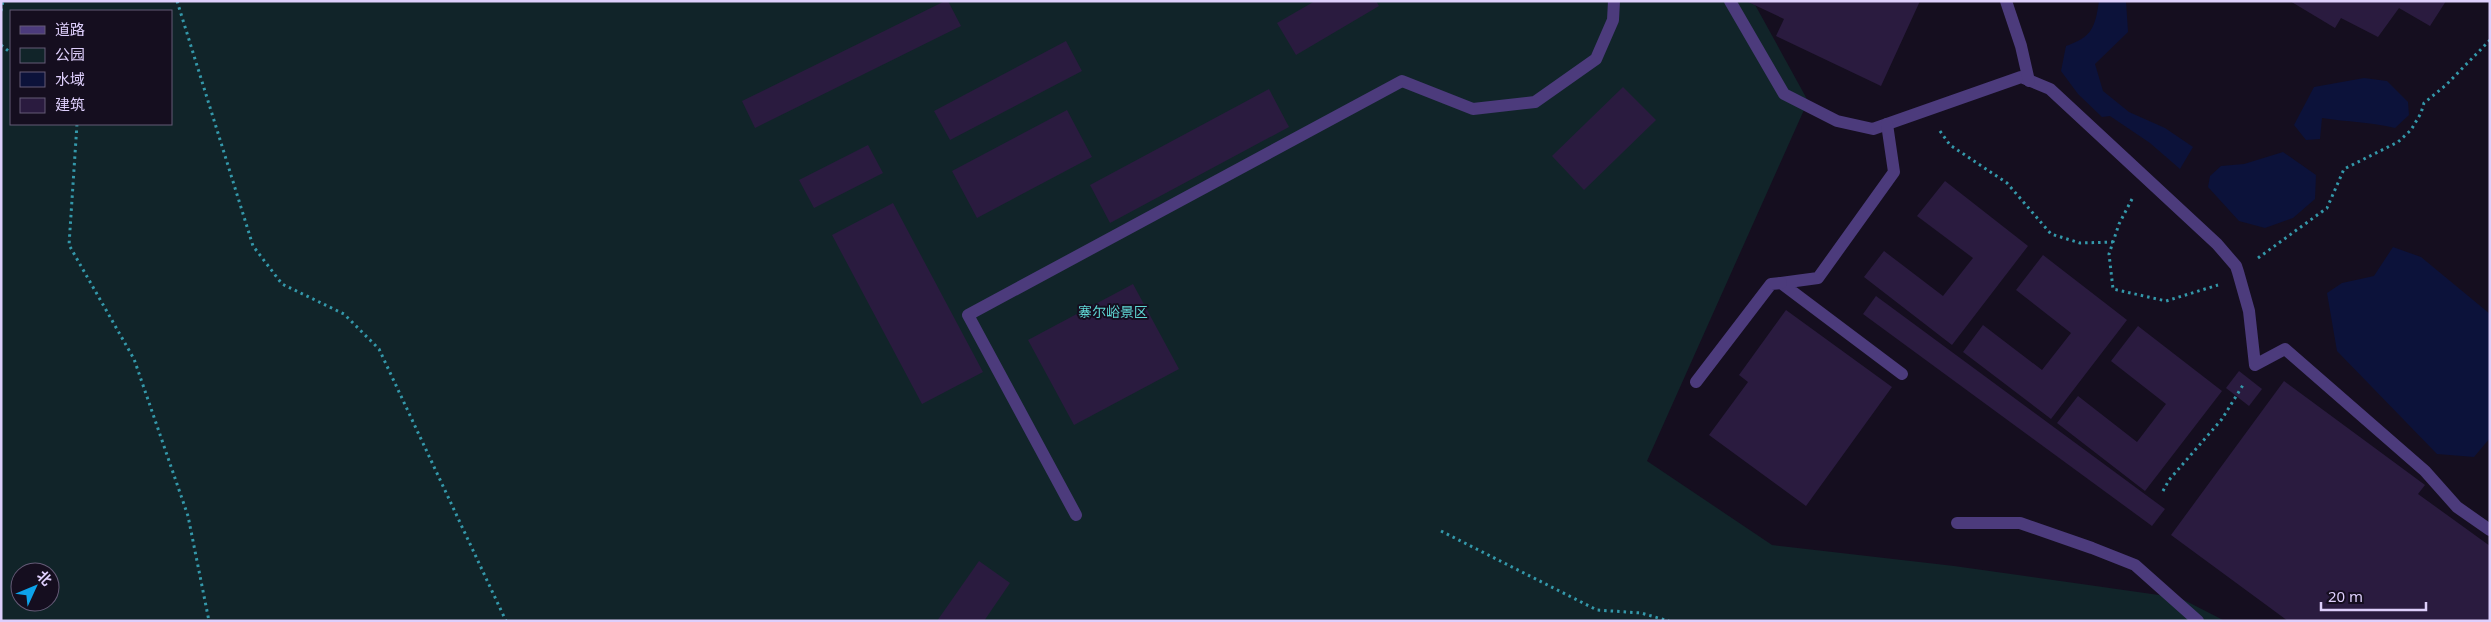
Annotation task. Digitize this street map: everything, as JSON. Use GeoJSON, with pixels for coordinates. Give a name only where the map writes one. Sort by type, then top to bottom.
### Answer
{"type":"FeatureCollection","features":[{"type":"Feature","properties":{"kind":"street"},"geometry":{"type":"LineString","coordinates":[[1076,515],[968,315],[1402,81],[1473,109],[1535,102],[1596,59],[1612,20],[1614,1]]}},
{"type":"Feature","properties":{"kind":"street"},"geometry":{"type":"LineString","coordinates":[[1730,1],[1784,94],[1837,121],[1873,129],[2021,77],[2050,89],[2217,244],[2236,266],[2249,311],[2255,365],[2285,349],[2425,471],[2457,506],[2490,530]]}},
{"type":"Feature","properties":{"kind":"street"},"geometry":{"type":"LineString","coordinates":[[2006,1],[2021,46],[2029,81]]}},
{"type":"Feature","properties":{"kind":"street"},"geometry":{"type":"LineString","coordinates":[[1696,382],[1771,284],[1818,278],[1894,172],[1887,124]]}},
{"type":"Feature","properties":{"kind":"street"},"geometry":{"type":"LineString","coordinates":[[1781,283],[1902,374]]}},
{"type":"Feature","properties":{"kind":"street"},"geometry":{"type":"LineString","coordinates":[[1958,523],[2020,523],[2135,565],[2198,621]]}},
{"type":"Feature","properties":{"kind":"path"},"geometry":{"type":"LineString","coordinates":[[1,11],[3,1]]}},
{"type":"Feature","properties":{"kind":"path"},"geometry":{"type":"LineString","coordinates":[[178,1],[253,246],[282,284],[344,314],[380,349],[506,621]]}},
{"type":"Feature","properties":{"kind":"path"},"geometry":{"type":"LineString","coordinates":[[2144,176],[2119,224],[2109,254],[2113,289],[2166,301],[2218,285],[2282,242],[2327,208],[2344,169],[2398,142],[2411,130],[2421,113],[2424,103],[2446,85],[2490,40]]}},
{"type":"Feature","properties":{"kind":"path"},"geometry":{"type":"LineString","coordinates":[[1927,111],[1950,145],[2007,183],[2051,234],[2080,244],[2113,242]]}},
{"type":"Feature","properties":{"kind":"path"},"geometry":{"type":"LineString","coordinates":[[77,125],[70,245],[134,359],[188,516],[208,621]]}},
{"type":"Feature","properties":{"kind":"path"},"geometry":{"type":"LineString","coordinates":[[2163,491],[2169,480],[2222,419],[2255,365]]}},
{"type":"Feature","properties":{"kind":"path"},"geometry":{"type":"LineString","coordinates":[[1441,531],[1597,610],[1641,613],[1669,621]]}},
{"type":"Feature","properties":{"kind":"green space","name":"寨尔峪景区"},"geometry":{"type":"Polygon","coordinates":[[[1,1],[1753,1],[1808,101],[1647,461],[1772,545],[1954,566],[2180,598],[2225,621],[1,621],[1,1]]]}},
{"type":"Feature","properties":{"kind":"water"},"geometry":{"type":"Polygon","coordinates":[[[2099,1],[2126,1],[2128,32],[2095,64],[2103,91],[2129,112],[2165,128],[2193,147],[2180,169],[2150,143],[2110,116],[2102,117],[2078,94],[2061,71],[2066,46],[2082,39],[2091,30],[2096,18],[2099,1]]]}},
{"type":"Feature","properties":{"kind":"water"},"geometry":{"type":"Polygon","coordinates":[[[2364,78],[2387,81],[2408,102],[2409,115],[2395,128],[2377,124],[2322,118],[2320,139],[2306,140],[2294,125],[2314,87],[2364,78]]]}},
{"type":"Feature","properties":{"kind":"water"},"geometry":{"type":"Polygon","coordinates":[[[2283,152],[2316,175],[2315,199],[2293,218],[2265,228],[2239,221],[2208,187],[2210,176],[2221,166],[2244,164],[2283,152]]]}},
{"type":"Feature","properties":{"kind":"water"},"geometry":{"type":"Polygon","coordinates":[[[2393,247],[2421,257],[2490,314],[2490,438],[2474,457],[2437,454],[2337,351],[2327,293],[2342,283],[2374,276],[2393,247]]]}},
{"type":"Feature","properties":{"kind":"building"},"geometry":{"type":"Polygon","coordinates":[[[948,1],[961,26],[755,128],[742,101],[948,1]]]}},
{"type":"Feature","properties":{"kind":"building"},"geometry":{"type":"Polygon","coordinates":[[[1315,1],[1376,1],[1379,6],[1296,55],[1277,23],[1315,1]]]}},
{"type":"Feature","properties":{"kind":"building"},"geometry":{"type":"Polygon","coordinates":[[[1746,1],[1920,1],[1881,86],[1776,36],[1784,19],[1746,1]]]}},
{"type":"Feature","properties":{"kind":"building"},"geometry":{"type":"Polygon","coordinates":[[[2290,1],[2446,1],[2430,26],[2399,8],[2378,37],[2341,18],[2335,28],[2290,1]]]}},
{"type":"Feature","properties":{"kind":"building"},"geometry":{"type":"Polygon","coordinates":[[[1066,41],[1082,71],[950,140],[934,111],[1066,41]]]}},
{"type":"Feature","properties":{"kind":"building"},"geometry":{"type":"Polygon","coordinates":[[[1623,87],[1656,120],[1584,190],[1552,156],[1623,87]]]}},
{"type":"Feature","properties":{"kind":"building"},"geometry":{"type":"Polygon","coordinates":[[[1269,89],[1289,127],[1110,223],[1090,185],[1269,89]]]}},
{"type":"Feature","properties":{"kind":"building"},"geometry":{"type":"Polygon","coordinates":[[[1067,110],[1092,157],[977,218],[952,171],[1067,110]]]}},
{"type":"Feature","properties":{"kind":"building"},"geometry":{"type":"Polygon","coordinates":[[[868,145],[883,173],[814,208],[799,180],[868,145]]]}},
{"type":"Feature","properties":{"kind":"building"},"geometry":{"type":"Polygon","coordinates":[[[1945,181],[2028,246],[1952,345],[1864,277],[1884,251],[1943,296],[1973,258],[1917,216],[1945,181]]]}},
{"type":"Feature","properties":{"kind":"building"},"geometry":{"type":"Polygon","coordinates":[[[893,203],[983,372],[922,404],[832,235],[893,203]]]}},
{"type":"Feature","properties":{"kind":"building"},"geometry":{"type":"Polygon","coordinates":[[[2043,255],[2127,320],[2051,419],[1963,352],[1983,325],[2042,370],[2071,333],[2016,290],[2043,255]]]}},
{"type":"Feature","properties":{"kind":"building"},"geometry":{"type":"Polygon","coordinates":[[[1133,284],[1179,369],[1074,425],[1028,340],[1133,284]]]}},
{"type":"Feature","properties":{"kind":"building"},"geometry":{"type":"Polygon","coordinates":[[[1876,296],[2165,509],[2152,526],[1863,314],[1876,296]]]}},
{"type":"Feature","properties":{"kind":"building"},"geometry":{"type":"Polygon","coordinates":[[[1786,310],[1892,387],[1806,506],[1709,435],[1748,382],[1739,375],[1786,310]]]}},
{"type":"Feature","properties":{"kind":"building"},"geometry":{"type":"Polygon","coordinates":[[[2138,326],[2222,391],[2145,491],[2057,423],[2078,396],[2137,442],[2166,404],[2111,361],[2138,326]]]}},
{"type":"Feature","properties":{"kind":"building"},"geometry":{"type":"Polygon","coordinates":[[[2239,371],[2262,389],[2249,406],[2226,388],[2239,371]]]}},
{"type":"Feature","properties":{"kind":"building"},"geometry":{"type":"Polygon","coordinates":[[[2284,381],[2425,485],[2418,494],[2490,546],[2490,621],[2288,621],[2171,535],[2284,381]]]}},
{"type":"Feature","properties":{"kind":"building"},"geometry":{"type":"Polygon","coordinates":[[[979,561],[1010,583],[984,621],[937,621],[979,561]]]}}]}
